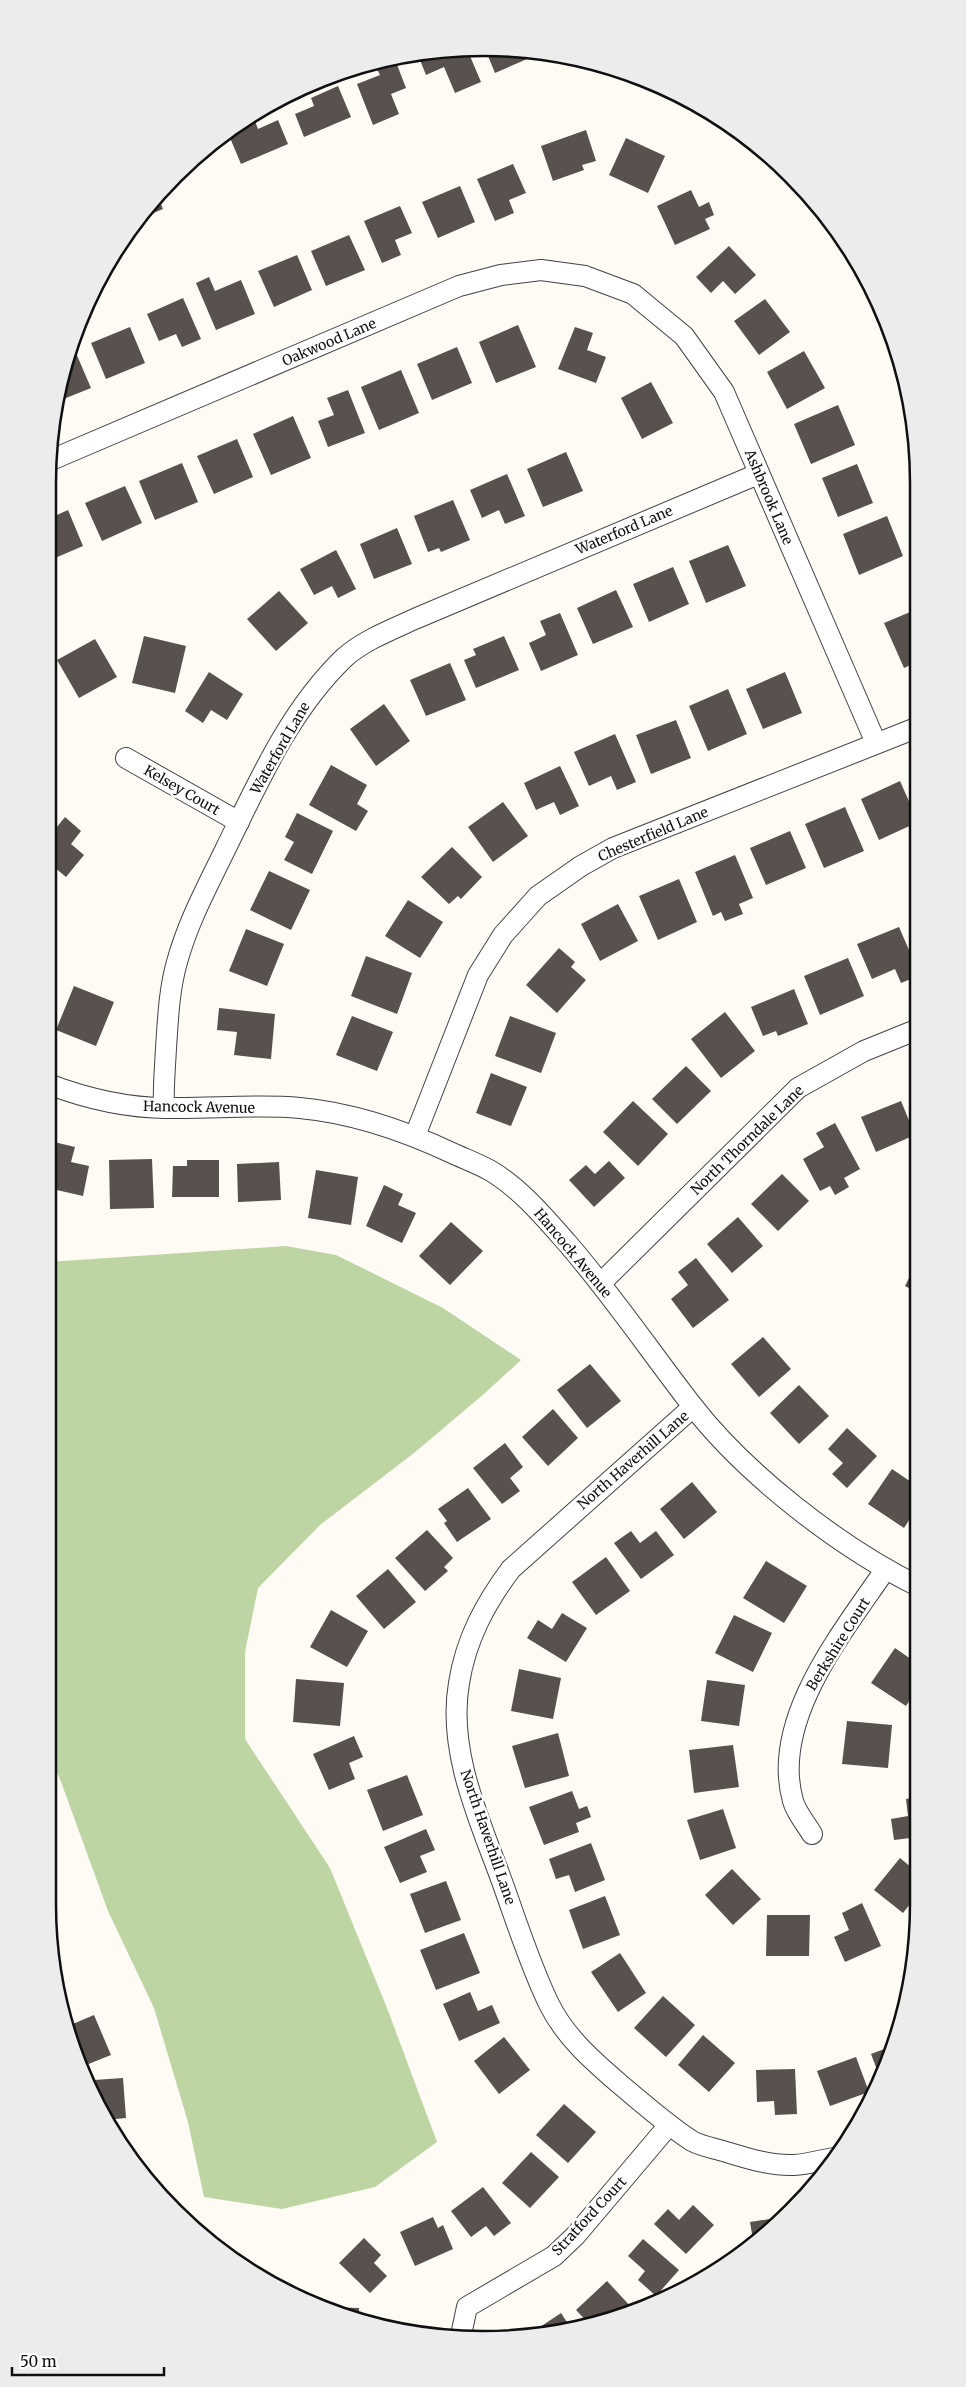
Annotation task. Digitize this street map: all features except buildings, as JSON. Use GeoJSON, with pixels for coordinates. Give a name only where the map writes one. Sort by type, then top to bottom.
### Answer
{"type":"FeatureCollection","features":[{"type":"Feature","properties":{"kind":"street","name":"Oakwood Lane"},"geometry":{"type":"LineString","coordinates":[[57,457],[459,286],[500,274],[541,270],[585,276],[615,287]]}},
{"type":"Feature","properties":{"kind":"street","name":"Ashbrook Lane"},"geometry":{"type":"LineString","coordinates":[[615,287],[633,294],[684,336],[724,392],[876,743]]}},
{"type":"Feature","properties":{"kind":"street","name":"Waterford Lane"},"geometry":{"type":"LineString","coordinates":[[164,1108],[162,1083],[169,999],[176,962],[190,922],[239,822],[293,719],[310,696],[346,657],[370,640],[417,618],[758,474]]}},
{"type":"Feature","properties":{"kind":"street","name":"Chesterfield Lane"},"geometry":{"type":"LineString","coordinates":[[415,1136],[478,975],[503,935],[538,896],[580,866],[612,848],[910,730]]}},
{"type":"Feature","properties":{"kind":"street","name":"Kelsey Court"},"geometry":{"type":"LineString","coordinates":[[126,758],[239,822]]}},
{"type":"Feature","properties":{"kind":"street","name":"North Thorndale Lane"},"geometry":{"type":"LineString","coordinates":[[601,1283],[798,1088],[864,1052],[910,1033]]}},
{"type":"Feature","properties":{"kind":"street","name":"Hancock Avenue"},"geometry":{"type":"LineString","coordinates":[[56,1087],[119,1104],[164,1108],[299,1108],[356,1116],[415,1136],[491,1171],[538,1210],[601,1283],[693,1408],[741,1458],[784,1499],[885,1570],[910,1582]]}},
{"type":"Feature","properties":{"kind":"street","name":"North Haverhill Lane"},"geometry":{"type":"LineString","coordinates":[[693,1408],[511,1569],[480,1615],[467,1650],[459,1683],[457,1717],[459,1747],[481,1824],[550,2005],[563,2026],[595,2064],[669,2125],[695,2142],[755,2161],[794,2165],[825,2160]]}},
{"type":"Feature","properties":{"kind":"street","name":"Berkshire Court"},"geometry":{"type":"LineString","coordinates":[[812,1834],[793,1802],[788,1759],[804,1697],[842,1633],[885,1570]]}},
{"type":"Feature","properties":{"kind":"street","name":"Stratford Court"},"geometry":{"type":"LineString","coordinates":[[463,2330],[467,2307],[554,2256],[576,2235],[669,2125]]}},
{"type":"Feature","properties":{"kind":"green space"},"geometry":{"type":"Polygon","coordinates":[[[286,1246],[336,1255],[443,1308],[521,1360],[414,1453],[320,1525],[258,1588],[245,1652],[245,1739],[330,1868],[387,2008],[437,2142],[375,2187],[282,2209],[204,2197],[188,2122],[154,2008],[108,1911],[56,1770],[56,1261],[286,1246]]]}}]}
